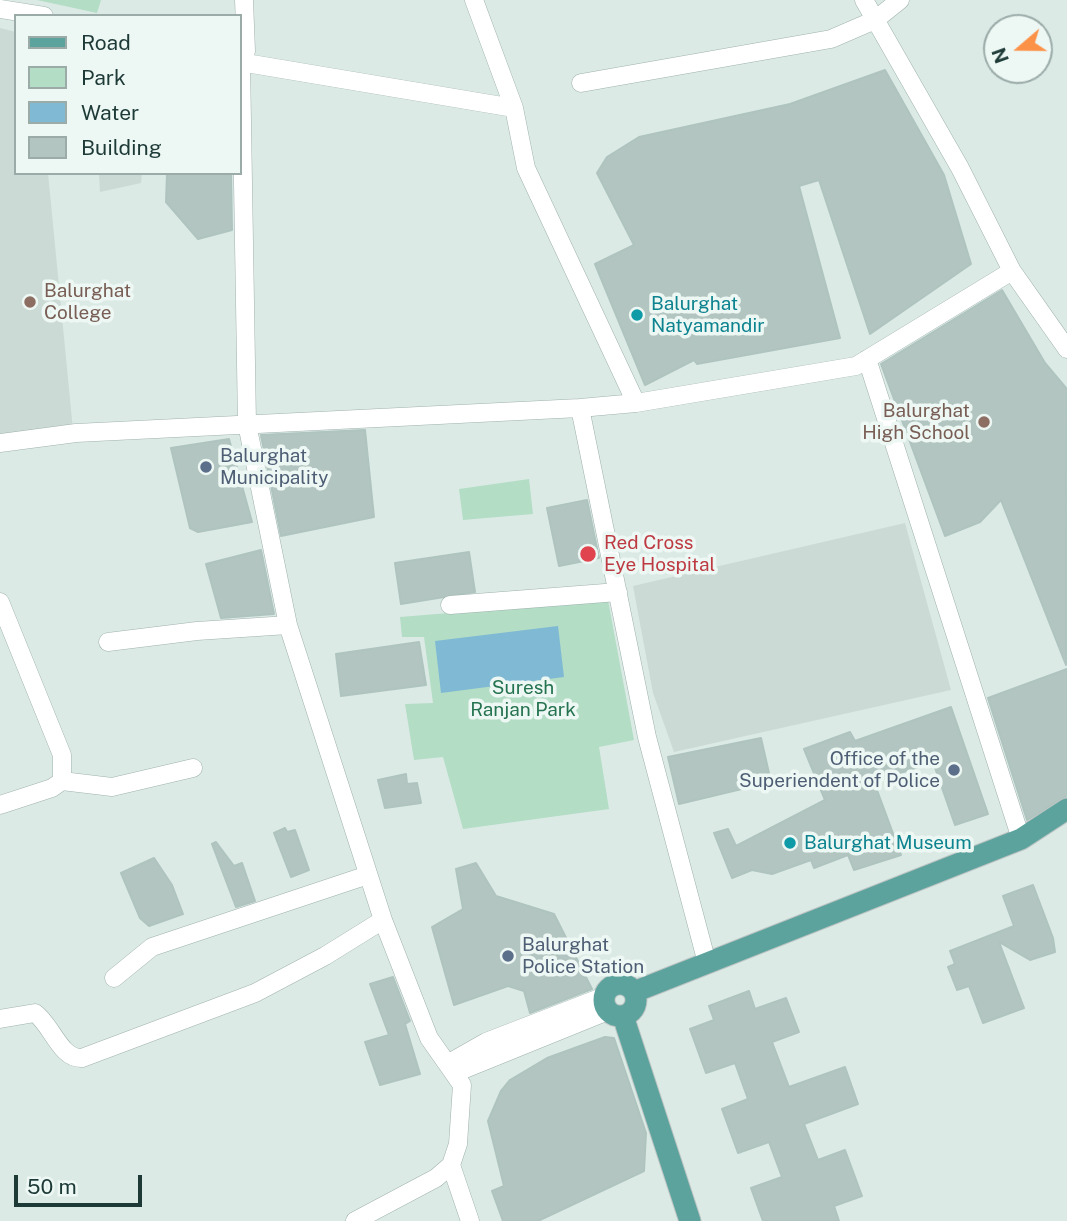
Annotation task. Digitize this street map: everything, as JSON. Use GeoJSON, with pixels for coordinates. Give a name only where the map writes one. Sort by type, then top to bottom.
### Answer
{"type":"FeatureCollection","features":[{"type":"Feature","properties":{"kind":"main road"},"geometry":{"type":"LineString","coordinates":[[690,1221],[612,1008],[635,1007],[634,992],[1021,839],[1067,809]]}},
{"type":"Feature","properties":{"kind":"street"},"geometry":{"type":"LineString","coordinates":[[242,58],[246,51],[244,0]]}},
{"type":"Feature","properties":{"kind":"street"},"geometry":{"type":"LineString","coordinates":[[474,0],[514,108],[526,168],[636,403]]}},
{"type":"Feature","properties":{"kind":"street"},"geometry":{"type":"LineString","coordinates":[[864,0],[960,168],[1012,271],[1067,349]]}},
{"type":"Feature","properties":{"kind":"street"},"geometry":{"type":"LineString","coordinates":[[581,83],[831,39],[875,20],[900,0]]}},
{"type":"Feature","properties":{"kind":"street"},"geometry":{"type":"LineString","coordinates":[[0,9],[31,14]]}},
{"type":"Feature","properties":{"kind":"street"},"geometry":{"type":"LineString","coordinates":[[242,62],[514,108]]}},
{"type":"Feature","properties":{"kind":"street"},"geometry":{"type":"LineString","coordinates":[[242,165],[247,424],[288,625],[383,920],[429,1038],[462,1085],[458,1144],[451,1165],[436,1178],[355,1221]]}},
{"type":"Feature","properties":{"kind":"street"},"geometry":{"type":"LineString","coordinates":[[0,443],[76,433],[636,403],[856,366],[1012,271]]}},
{"type":"Feature","properties":{"kind":"street"},"geometry":{"type":"LineString","coordinates":[[867,359],[1021,839]]}},
{"type":"Feature","properties":{"kind":"street"},"geometry":{"type":"LineString","coordinates":[[580,408],[647,737],[707,963]]}},
{"type":"Feature","properties":{"kind":"street"},"geometry":{"type":"LineString","coordinates":[[450,605],[618,592]]}},
{"type":"Feature","properties":{"kind":"street"},"geometry":{"type":"LineString","coordinates":[[0,602],[62,755],[62,781]]}},
{"type":"Feature","properties":{"kind":"street"},"geometry":{"type":"LineString","coordinates":[[108,642],[197,631],[288,625]]}},
{"type":"Feature","properties":{"kind":"street"},"geometry":{"type":"LineString","coordinates":[[0,805],[52,788],[62,781],[112,787],[192,768]]}},
{"type":"Feature","properties":{"kind":"street"},"geometry":{"type":"LineString","coordinates":[[114,978],[152,947],[369,875]]}},
{"type":"Feature","properties":{"kind":"street"},"geometry":{"type":"LineString","coordinates":[[0,1019],[36,1013],[44,1019],[68,1054],[82,1058],[255,993],[326,956],[383,920]]}},
{"type":"Feature","properties":{"kind":"street"},"geometry":{"type":"LineString","coordinates":[[452,1068],[612,1008]]}},
{"type":"Feature","properties":{"kind":"street"},"geometry":{"type":"LineString","coordinates":[[451,1165],[470,1221]]}},
{"type":"Feature","properties":{"kind":"shaded area","name":"Balurghat College"},"geometry":{"type":"Polygon","coordinates":[[[0,28],[14,32],[14,175],[48,175],[73,430],[0,434],[0,28]]]}},
{"type":"Feature","properties":{"kind":"shaded area"},"geometry":{"type":"Polygon","coordinates":[[[99,175],[142,175],[141,183],[100,192],[99,175]]]}},
{"type":"Feature","properties":{"kind":"shaded area"},"geometry":{"type":"Polygon","coordinates":[[[905,523],[951,690],[674,752],[653,693],[633,586],[905,523]]]}},
{"type":"Feature","properties":{"kind":"green space"},"geometry":{"type":"Polygon","coordinates":[[[37,0],[101,0],[97,13],[37,0]]]}},
{"type":"Feature","properties":{"kind":"green space"},"geometry":{"type":"Polygon","coordinates":[[[529,479],[533,514],[463,520],[459,489],[529,479]]]}},
{"type":"Feature","properties":{"kind":"green space","name":"Suresh Ranjan Park"},"geometry":{"type":"Polygon","coordinates":[[[608,600],[634,740],[599,747],[609,809],[463,829],[443,757],[414,760],[405,704],[433,703],[424,637],[402,637],[400,617],[608,600]]]}},
{"type":"Feature","properties":{"kind":"water"},"geometry":{"type":"Polygon","coordinates":[[[558,626],[564,677],[441,693],[435,641],[558,626]]]}},
{"type":"Feature","properties":{"kind":"building"},"geometry":{"type":"Polygon","coordinates":[[[885,70],[944,175],[971,264],[870,334],[819,180],[799,186],[840,338],[697,364],[694,360],[645,385],[595,264],[634,245],[597,173],[607,157],[639,137],[790,104],[885,70]]]}},
{"type":"Feature","properties":{"kind":"building"},"geometry":{"type":"Polygon","coordinates":[[[167,175],[231,175],[232,230],[198,239],[166,202],[167,175]]]}},
{"type":"Feature","properties":{"kind":"building","name":"Balurghat High School"},"geometry":{"type":"Polygon","coordinates":[[[1002,290],[1045,363],[1067,389],[1066,665],[1001,500],[980,522],[945,536],[881,364],[1002,290]]]}},
{"type":"Feature","properties":{"kind":"building"},"geometry":{"type":"Polygon","coordinates":[[[365,430],[374,517],[281,536],[261,435],[365,430]]]}},
{"type":"Feature","properties":{"kind":"building","name":"Balurghat Municipality"},"geometry":{"type":"Polygon","coordinates":[[[229,439],[252,522],[198,532],[190,528],[171,448],[229,439]]]}},
{"type":"Feature","properties":{"kind":"building"},"geometry":{"type":"Polygon","coordinates":[[[587,500],[599,558],[559,566],[547,508],[587,500]]]}},
{"type":"Feature","properties":{"kind":"building"},"geometry":{"type":"Polygon","coordinates":[[[261,550],[274,614],[221,618],[206,564],[261,550]]]}},
{"type":"Feature","properties":{"kind":"building"},"geometry":{"type":"Polygon","coordinates":[[[469,552],[475,592],[401,604],[395,563],[469,552]]]}},
{"type":"Feature","properties":{"kind":"building"},"geometry":{"type":"Polygon","coordinates":[[[419,642],[426,685],[341,696],[336,654],[419,642]]]}},
{"type":"Feature","properties":{"kind":"building"},"geometry":{"type":"Polygon","coordinates":[[[1067,669],[1067,796],[1027,820],[988,698],[1067,669]]]}},
{"type":"Feature","properties":{"kind":"building"},"geometry":{"type":"Polygon","coordinates":[[[951,707],[988,814],[955,825],[933,762],[874,782],[901,855],[854,870],[848,855],[814,868],[811,860],[772,874],[752,870],[732,878],[714,833],[728,829],[736,846],[825,800],[804,749],[850,732],[855,741],[951,707]]]}},
{"type":"Feature","properties":{"kind":"building"},"geometry":{"type":"Polygon","coordinates":[[[761,738],[771,782],[679,804],[668,757],[761,738]]]}},
{"type":"Feature","properties":{"kind":"building"},"geometry":{"type":"Polygon","coordinates":[[[406,774],[407,784],[417,783],[421,803],[385,808],[378,780],[406,774]]]}},
{"type":"Feature","properties":{"kind":"building"},"geometry":{"type":"Polygon","coordinates":[[[285,828],[287,832],[295,830],[309,870],[291,877],[274,833],[285,828]]]}},
{"type":"Feature","properties":{"kind":"building"},"geometry":{"type":"Polygon","coordinates":[[[216,842],[234,866],[242,863],[255,901],[236,907],[212,844],[216,842]]]}},
{"type":"Feature","properties":{"kind":"building"},"geometry":{"type":"Polygon","coordinates":[[[154,858],[172,885],[183,914],[149,926],[140,918],[121,873],[154,858]]]}},
{"type":"Feature","properties":{"kind":"building","name":"Balurghat Police Station"},"geometry":{"type":"Polygon","coordinates":[[[476,863],[496,896],[554,914],[592,989],[530,1013],[524,991],[508,986],[454,1005],[432,927],[463,909],[456,869],[476,863]]]}},
{"type":"Feature","properties":{"kind":"building"},"geometry":{"type":"Polygon","coordinates":[[[1033,885],[1053,938],[1055,952],[1030,960],[999,942],[1024,1008],[983,1023],[969,986],[957,990],[948,967],[955,964],[950,951],[1014,926],[1003,896],[1033,885]]]}},
{"type":"Feature","properties":{"kind":"building"},"geometry":{"type":"Polygon","coordinates":[[[393,977],[410,1021],[405,1024],[420,1074],[380,1085],[365,1042],[389,1035],[370,984],[393,977]]]}},
{"type":"Feature","properties":{"kind":"building"},"geometry":{"type":"Polygon","coordinates":[[[749,991],[755,1009],[786,998],[799,1032],[772,1042],[789,1087],[845,1067],[858,1104],[804,1124],[818,1160],[845,1150],[862,1196],[834,1206],[839,1221],[763,1221],[751,1188],[782,1177],[769,1142],[738,1153],[722,1109],[748,1099],[735,1063],[706,1073],[690,1029],[714,1020],[709,1006],[749,991]]]}},
{"type":"Feature","properties":{"kind":"building"},"geometry":{"type":"Polygon","coordinates":[[[605,1037],[614,1038],[646,1133],[644,1171],[538,1221],[503,1221],[492,1191],[504,1186],[488,1121],[501,1091],[510,1080],[547,1058],[605,1037]]]}},
{"type":"Feature","properties":{"kind":"place","name":"Balurghat College"},"geometry":{"type":"Point","coordinates":[30,302]}},
{"type":"Feature","properties":{"kind":"place","name":"Balurghat Natyamandir"},"geometry":{"type":"Point","coordinates":[637,315]}},
{"type":"Feature","properties":{"kind":"place","name":"Balurghat High School"},"geometry":{"type":"Point","coordinates":[984,422]}},
{"type":"Feature","properties":{"kind":"place","name":"Balurghat Municipality"},"geometry":{"type":"Point","coordinates":[206,467]}},
{"type":"Feature","properties":{"kind":"place","name":"Red Cross Eye Hospital"},"geometry":{"type":"Point","coordinates":[588,554]}},
{"type":"Feature","properties":{"kind":"place","name":"Office of the Superiendent of Police"},"geometry":{"type":"Point","coordinates":[954,770]}},
{"type":"Feature","properties":{"kind":"place","name":"Balurghat Museum"},"geometry":{"type":"Point","coordinates":[790,843]}},
{"type":"Feature","properties":{"kind":"place","name":"Balurghat Police Station"},"geometry":{"type":"Point","coordinates":[508,956]}}]}
